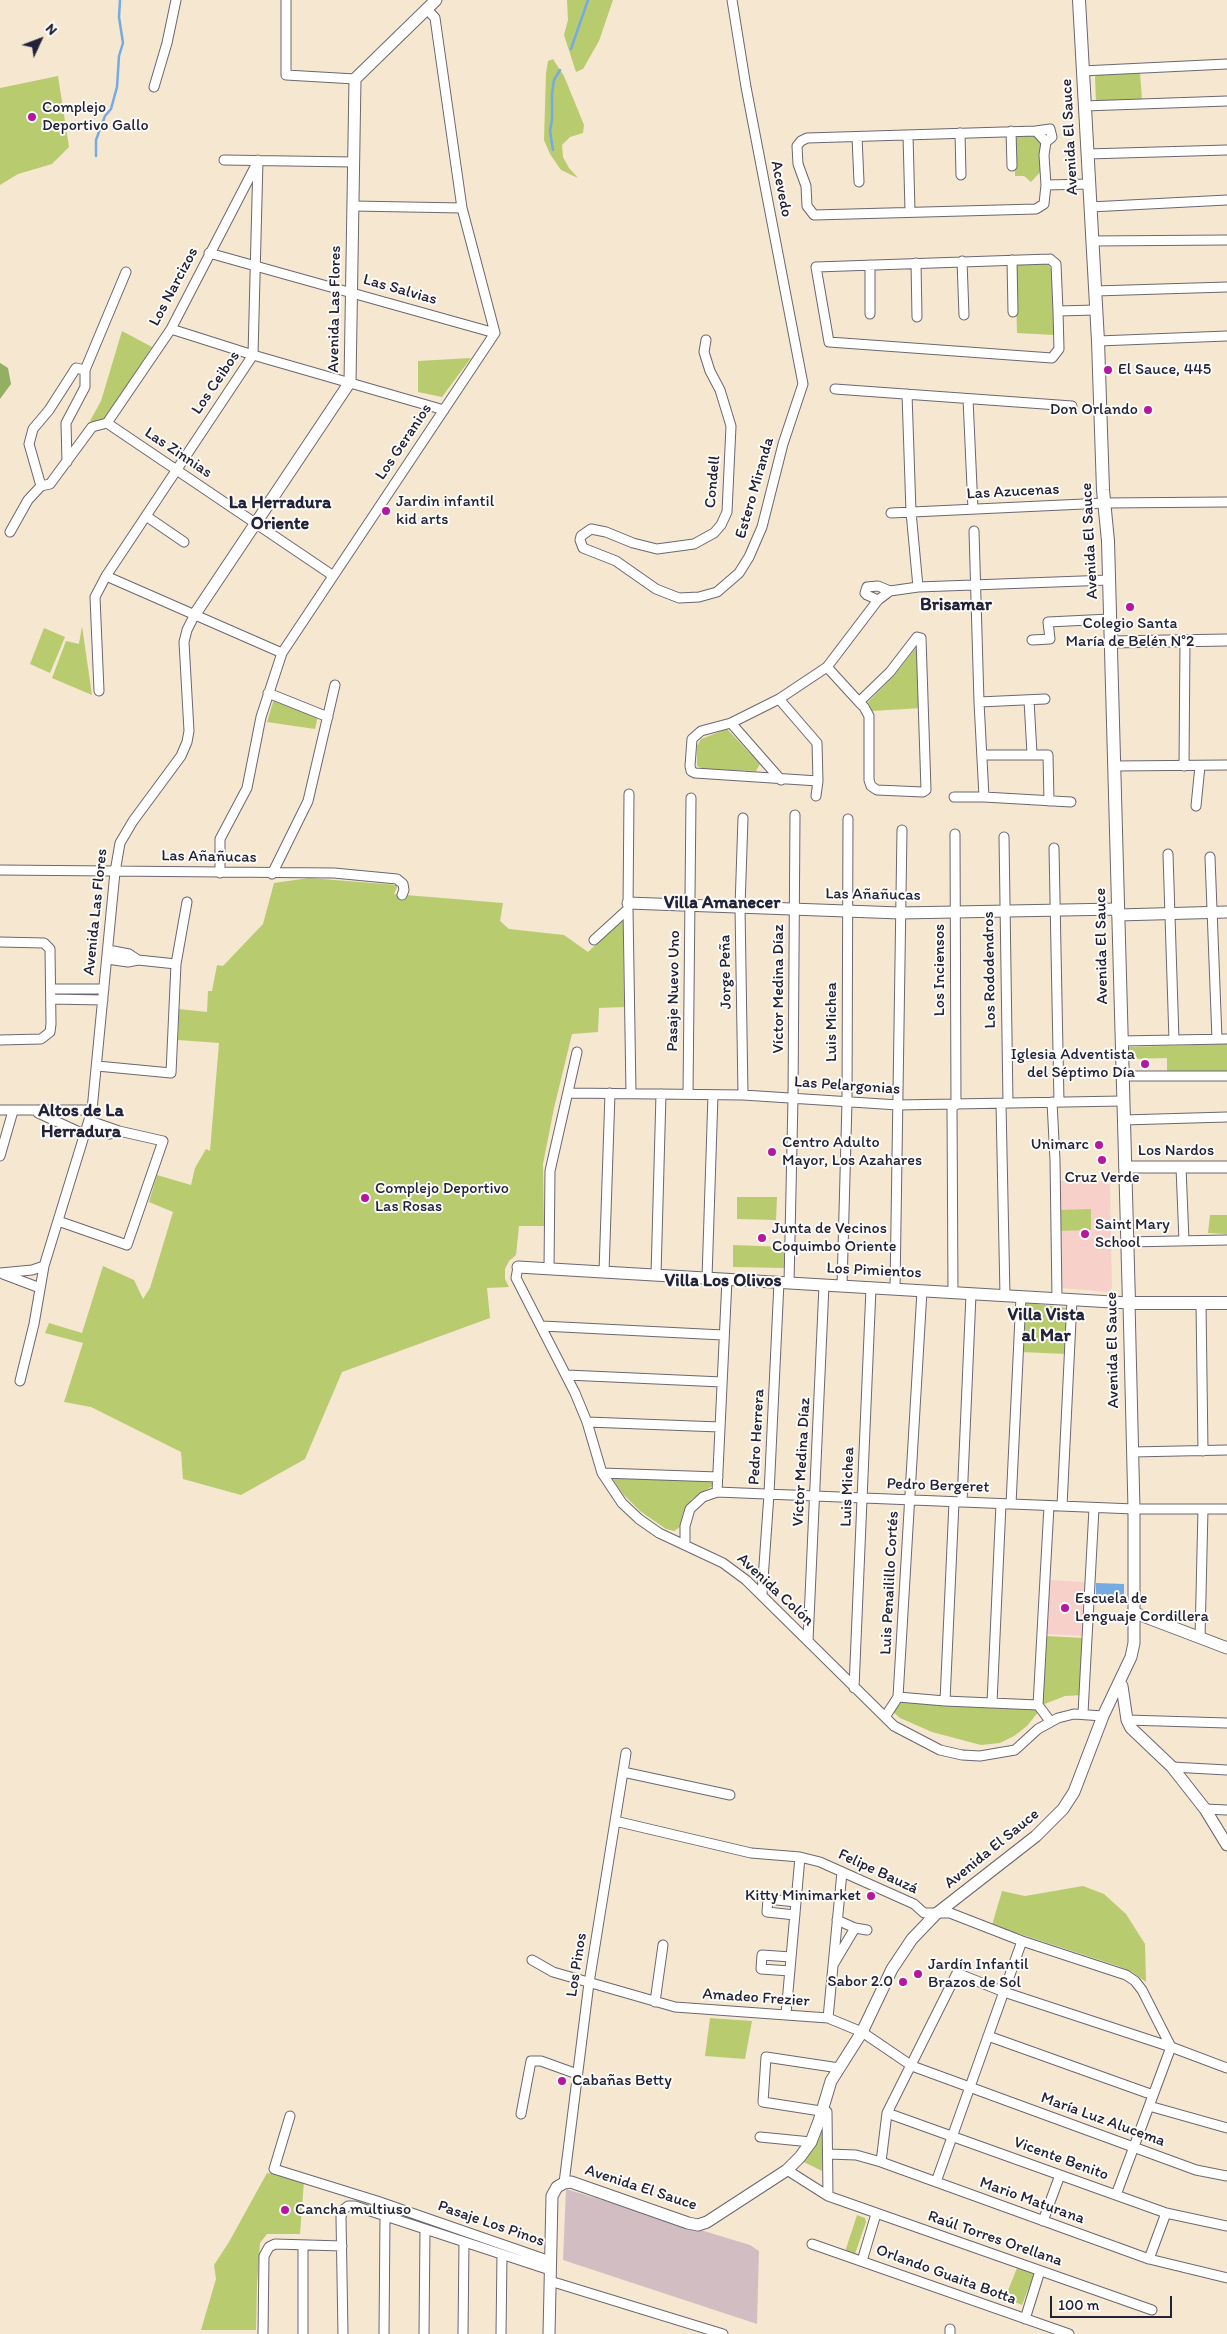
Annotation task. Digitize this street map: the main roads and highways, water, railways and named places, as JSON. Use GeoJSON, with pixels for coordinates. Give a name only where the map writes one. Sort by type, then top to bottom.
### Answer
{"type":"FeatureCollection","features":[{"type":"Feature","properties":{"kind":"main road","name":"Avenida El Sauce"},"geometry":{"type":"LineString","coordinates":[[1078,3],[1098,341],[1109,580],[1115,766],[1120,1041],[1129,1303]]}},
{"type":"Feature","properties":{"kind":"main road","name":"Los Pimientos"},"geometry":{"type":"LineString","coordinates":[[1129,1303],[1227,1303]]}},
{"type":"Feature","properties":{"kind":"water"},"geometry":{"type":"Polygon","coordinates":[[[1096,1583],[1124,1584],[1124,1597],[1096,1595],[1096,1583]]]}},
{"type":"Feature","properties":{"kind":"waterway"},"geometry":{"type":"LineString","coordinates":[[96,156],[96,140],[105,116],[111,109],[117,87],[119,56],[123,43],[119,17],[120,0]]}},
{"type":"Feature","properties":{"kind":"waterway"},"geometry":{"type":"LineString","coordinates":[[571,49],[588,0]]}},
{"type":"Feature","properties":{"kind":"waterway"},"geometry":{"type":"LineString","coordinates":[[553,150],[550,131],[552,94],[554,80],[560,70]]}},
{"type":"Feature","properties":{"kind":"place","name":"Complejo Deportivo Gallo"},"geometry":{"type":"Point","coordinates":[32,117]}},
{"type":"Feature","properties":{"kind":"place","name":"El Sauce, 445"},"geometry":{"type":"Point","coordinates":[1108,370]}},
{"type":"Feature","properties":{"kind":"place","name":"Don Orlando"},"geometry":{"type":"Point","coordinates":[1148,410]}},
{"type":"Feature","properties":{"kind":"place","name":"Jardin infantil kid arts"},"geometry":{"type":"Point","coordinates":[386,511]}},
{"type":"Feature","properties":{"kind":"place","name":"Colegio Santa María de Belén N°2"},"geometry":{"type":"Point","coordinates":[1130,607]}},
{"type":"Feature","properties":{"kind":"place","name":"Iglesia Adventista del Séptimo Día"},"geometry":{"type":"Point","coordinates":[1145,1064]}},
{"type":"Feature","properties":{"kind":"place","name":"Unimarc"},"geometry":{"type":"Point","coordinates":[1099,1145]}},
{"type":"Feature","properties":{"kind":"place","name":"Centro Adulto Mayor, Los Azahares"},"geometry":{"type":"Point","coordinates":[772,1152]}},
{"type":"Feature","properties":{"kind":"place","name":"Cruz Verde"},"geometry":{"type":"Point","coordinates":[1102,1160]}},
{"type":"Feature","properties":{"kind":"place","name":"Complejo Deportivo Las Rosas"},"geometry":{"type":"Point","coordinates":[365,1198]}},
{"type":"Feature","properties":{"kind":"place","name":"Saint Mary School"},"geometry":{"type":"Point","coordinates":[1085,1234]}},
{"type":"Feature","properties":{"kind":"place","name":"Junta de Vecinos Coquimbo Oriente"},"geometry":{"type":"Point","coordinates":[762,1238]}},
{"type":"Feature","properties":{"kind":"place","name":"Escuela de Lenguaje Cordillera"},"geometry":{"type":"Point","coordinates":[1065,1608]}},
{"type":"Feature","properties":{"kind":"place","name":"Kitty Minimarket"},"geometry":{"type":"Point","coordinates":[871,1896]}},
{"type":"Feature","properties":{"kind":"place","name":"Jardín Infantil Brazos de Sol"},"geometry":{"type":"Point","coordinates":[918,1974]}},
{"type":"Feature","properties":{"kind":"place","name":"Sabor 2.0"},"geometry":{"type":"Point","coordinates":[903,1982]}},
{"type":"Feature","properties":{"kind":"place","name":"Cabañas Betty"},"geometry":{"type":"Point","coordinates":[562,2081]}},
{"type":"Feature","properties":{"kind":"place","name":"Cancha multiuso"},"geometry":{"type":"Point","coordinates":[285,2210]}},
{"type":"Feature","properties":{"kind":"district","name":"La Herradura Oriente"},"geometry":{"type":"Point","coordinates":[280,513]}},
{"type":"Feature","properties":{"kind":"district","name":"Brisamar"},"geometry":{"type":"Point","coordinates":[956,605]}},
{"type":"Feature","properties":{"kind":"district","name":"Villa Amanecer"},"geometry":{"type":"Point","coordinates":[722,903]}},
{"type":"Feature","properties":{"kind":"district","name":"Altos de La Herradura"},"geometry":{"type":"Point","coordinates":[81,1121]}},
{"type":"Feature","properties":{"kind":"district","name":"Villa Los Olivos"},"geometry":{"type":"Point","coordinates":[723,1281]}},
{"type":"Feature","properties":{"kind":"district","name":"Villa Vista al Mar"},"geometry":{"type":"Point","coordinates":[1046,1325]}}]}
